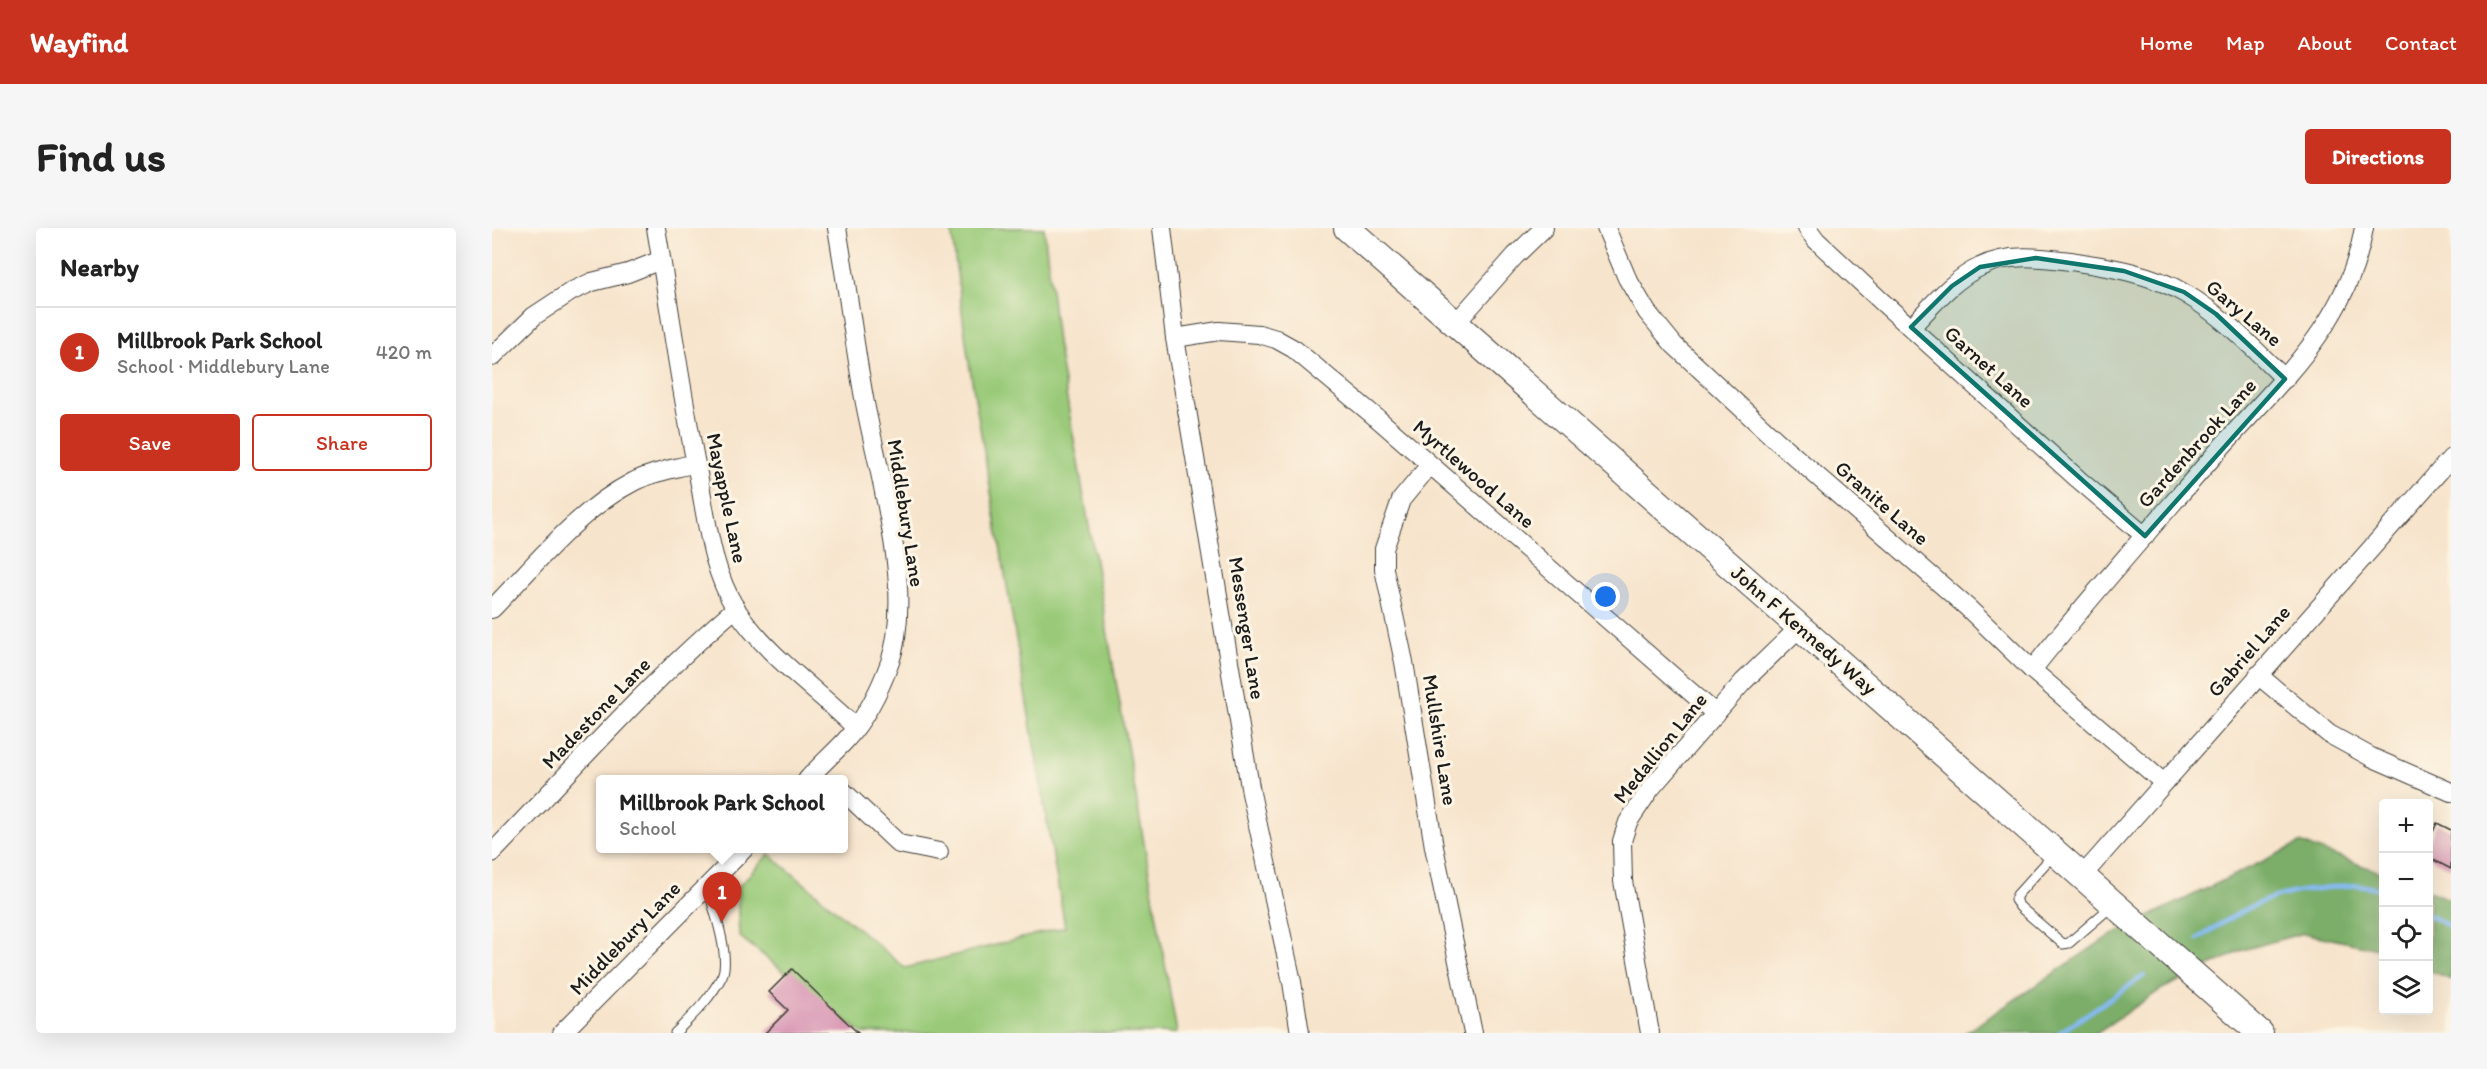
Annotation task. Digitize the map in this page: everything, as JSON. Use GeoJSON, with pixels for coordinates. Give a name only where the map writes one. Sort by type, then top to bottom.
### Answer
{"type":"FeatureCollection","features":[{"type":"Feature","properties":{"kind":"street","name":"Mayapple Lane"},"geometry":{"type":"LineString","coordinates":[[656,228],[695,463],[717,568],[736,608],[774,654],[855,728]]}},
{"type":"Feature","properties":{"kind":"street","name":"Middlebury Lane"},"geometry":{"type":"LineString","coordinates":[[819,775],[871,704],[890,663],[896,640],[898,589],[891,536],[862,385],[837,228]]}},
{"type":"Feature","properties":{"kind":"street","name":"Messenger Lane"},"geometry":{"type":"LineString","coordinates":[[1162,228],[1175,338],[1251,793],[1292,982],[1300,1033]]}},
{"type":"Feature","properties":{"kind":"street","name":"John F Kennedy Way"},"geometry":{"type":"LineString","coordinates":[[1347,228],[2260,1033]]}},
{"type":"Feature","properties":{"kind":"street","name":"Granite Lane"},"geometry":{"type":"LineString","coordinates":[[1606,228],[1627,278],[1647,312],[1674,345],[1783,447],[1968,608],[2032,670],[2164,783]]}},
{"type":"Feature","properties":{"kind":"street","name":"Garnet Lane"},"geometry":{"type":"LineString","coordinates":[[1807,228],[1832,255],[1911,327],[2078,479],[2145,536]]}},
{"type":"Feature","properties":{"kind":"street","name":"Gardenbrook Lane"},"geometry":{"type":"LineString","coordinates":[[2032,670],[2081,608],[2285,379],[2325,328],[2336,309],[2361,247],[2364,228]]}},
{"type":"Feature","properties":{"kind":"street"},"geometry":{"type":"LineString","coordinates":[[1455,324],[1535,230]]}},
{"type":"Feature","properties":{"kind":"street","name":"Gary Lane"},"geometry":{"type":"LineString","coordinates":[[1911,327],[1952,286],[1980,267],[2016,258],[2056,259],[2145,276],[2184,292],[2223,321],[2285,379]]}},
{"type":"Feature","properties":{"kind":"street"},"geometry":{"type":"LineString","coordinates":[[492,357],[534,316],[572,291],[592,282],[628,273],[661,260]]}},
{"type":"Feature","properties":{"kind":"street","name":"Myrtlewood Lane"},"geometry":{"type":"LineString","coordinates":[[1175,338],[1219,331],[1259,334],[1276,339],[1310,362],[1716,714]]}},
{"type":"Feature","properties":{"kind":"street","name":"Gabriel Lane"},"geometry":{"type":"LineString","coordinates":[[2083,875],[2451,458]]}},
{"type":"Feature","properties":{"kind":"street"},"geometry":{"type":"LineString","coordinates":[[492,609],[551,548],[602,501],[650,475],[695,463]]}},
{"type":"Feature","properties":{"kind":"street","name":"Mullshire Lane"},"geometry":{"type":"LineString","coordinates":[[1429,465],[1401,500],[1384,549],[1384,569],[1404,662],[1434,847],[1473,1033]]}},
{"type":"Feature","properties":{"kind":"street","name":"Madestone Lane"},"geometry":{"type":"LineString","coordinates":[[492,853],[632,707],[706,633],[736,608]]}},
{"type":"Feature","properties":{"kind":"street","name":"Medallion Lane"},"geometry":{"type":"LineString","coordinates":[[1650,1033],[1623,881],[1622,841],[1628,822],[1638,805],[1757,667],[1800,627]]}},
{"type":"Feature","properties":{"kind":"street"},"geometry":{"type":"LineString","coordinates":[[2258,675],[2329,734],[2371,757],[2451,792]]}},
{"type":"Feature","properties":{"kind":"street"},"geometry":{"type":"LineString","coordinates":[[848,797],[899,844],[939,852]]}},
{"type":"Feature","properties":{"kind":"street","name":"Middlebury Lane"},"geometry":{"type":"LineString","coordinates":[[562,1033],[741,853]]}},
{"type":"Feature","properties":{"kind":"lane"},"geometry":{"type":"LineString","coordinates":[[2056,852],[2017,895],[2015,900],[2020,907],[2063,944],[2069,943],[2115,904]]}},
{"type":"Feature","properties":{"kind":"lane"},"geometry":{"type":"LineString","coordinates":[[675,1033],[704,1004],[723,974],[722,938],[707,886]]}},
{"type":"Feature","properties":{"kind":"highlighted area"},"geometry":{"type":"Polygon","coordinates":[[[2036,258],[2124,271],[2184,292],[2216,314],[2285,379],[2145,536],[1911,327],[1952,286],[1980,267],[2036,258]]]}},
{"type":"Feature","properties":{"kind":"green space"},"geometry":{"type":"Polygon","coordinates":[[[951,228],[1044,228],[1057,342],[1177,1033],[862,1033],[739,936],[737,888],[769,854],[905,968],[1065,927],[968,357],[951,228]]]}},
{"type":"Feature","properties":{"kind":"green space"},"geometry":{"type":"Polygon","coordinates":[[[2300,843],[2379,872],[2379,949],[2303,933],[2243,950],[2162,989],[2096,1033],[1965,1033],[2111,935],[2300,843]]]}},
{"type":"Feature","properties":{"kind":"green space"},"geometry":{"type":"Polygon","coordinates":[[[2433,893],[2451,900],[2451,980],[2433,972],[2433,893]]]}},
{"type":"Feature","properties":{"kind":"building"},"geometry":{"type":"Polygon","coordinates":[[[2437,823],[2451,830],[2451,869],[2433,860],[2433,832],[2437,823]]]}},
{"type":"Feature","properties":{"kind":"building"},"geometry":{"type":"Polygon","coordinates":[[[792,969],[858,1033],[765,1033],[788,1010],[769,992],[792,969]]]}},
{"type":"Feature","properties":{"kind":"waterway"},"geometry":{"type":"LineString","coordinates":[[2198,939],[2246,909],[2294,892],[2347,886],[2365,886],[2379,889]]}},
{"type":"Feature","properties":{"kind":"waterway"},"geometry":{"type":"LineString","coordinates":[[2433,918],[2451,927]]}},
{"type":"Feature","properties":{"kind":"waterway"},"geometry":{"type":"LineString","coordinates":[[2059,1033],[2145,975]]}},
{"type":"Feature","properties":{"kind":"place","name":"Millbrook Park School"},"geometry":{"type":"Point","coordinates":[722,922]}}]}
